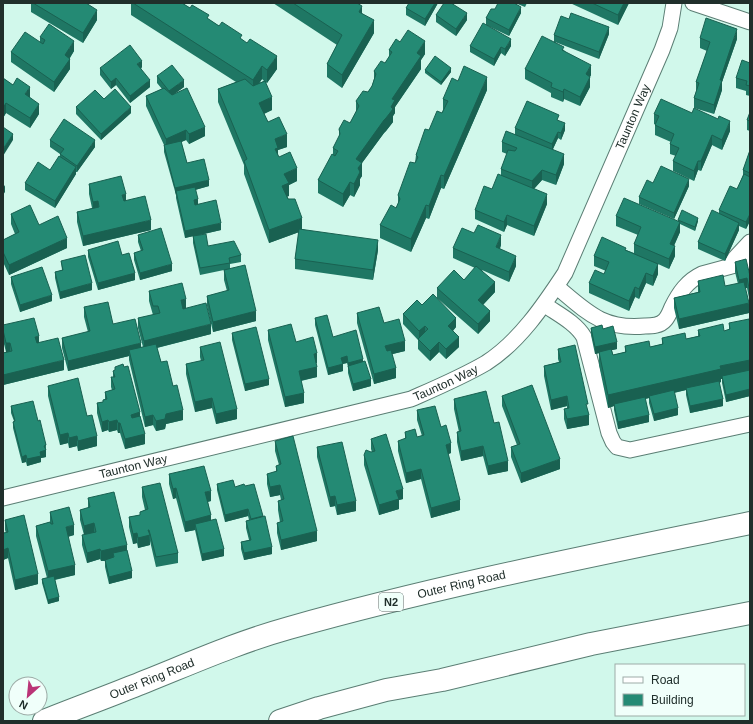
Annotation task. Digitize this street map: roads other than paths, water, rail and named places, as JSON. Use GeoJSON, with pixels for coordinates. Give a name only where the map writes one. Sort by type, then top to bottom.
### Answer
{"type":"FeatureCollection","features":[{"type":"Feature","properties":{"kind":"highway","name":"Outer Ring Road"},"geometry":{"type":"LineString","coordinates":[[44,721],[134,686],[220,650],[288,628],[406,598],[570,561],[750,523]]}},
{"type":"Feature","properties":{"kind":"highway"},"geometry":{"type":"LineString","coordinates":[[280,721],[320,708],[386,690],[442,680],[591,644],[750,613]]}},
{"type":"Feature","properties":{"kind":"street","name":"Taunton Way"},"geometry":{"type":"LineString","coordinates":[[3,498],[411,399],[454,380],[487,362],[517,337],[545,305],[565,273],[662,50],[670,28],[674,3]]}},
{"type":"Feature","properties":{"kind":"street"},"geometry":{"type":"LineString","coordinates":[[693,3],[750,22]]}},
{"type":"Feature","properties":{"kind":"street"},"geometry":{"type":"LineString","coordinates":[[730,266],[740,251],[750,242]]}},
{"type":"Feature","properties":{"kind":"street"},"geometry":{"type":"LineString","coordinates":[[557,287],[592,316],[608,323],[636,327],[656,326],[664,322],[679,293],[696,277],[750,261]]}},
{"type":"Feature","properties":{"kind":"street"},"geometry":{"type":"LineString","coordinates":[[545,305],[574,325],[581,332],[584,338],[609,433],[617,447],[630,450],[750,424]]}}]}
